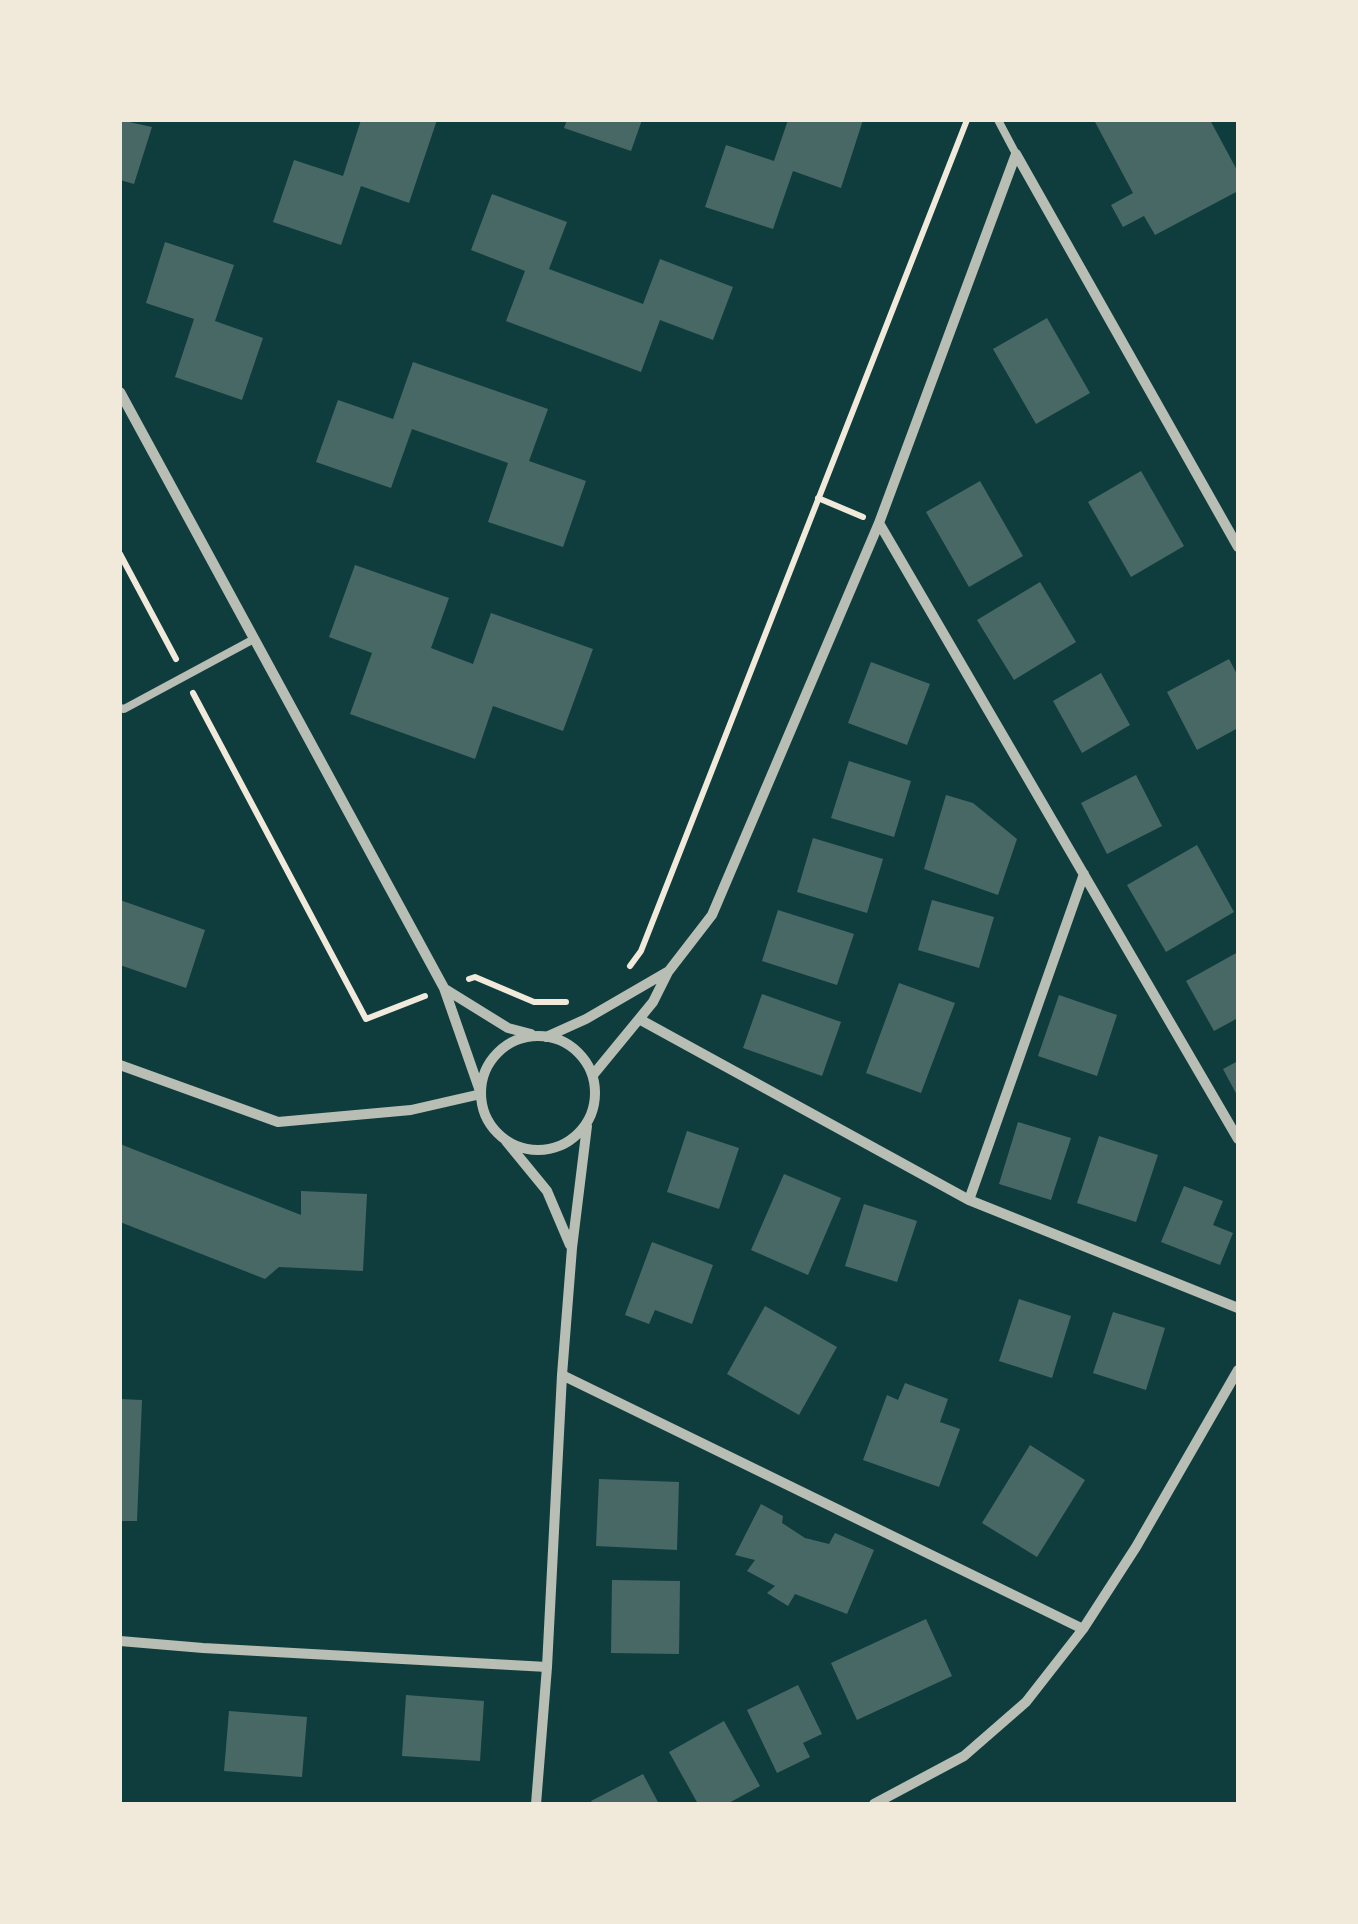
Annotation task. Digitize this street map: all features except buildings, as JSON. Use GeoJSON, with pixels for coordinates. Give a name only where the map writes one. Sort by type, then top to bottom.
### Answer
{"type":"FeatureCollection","features":[{"type":"Feature","properties":{"kind":"street"},"geometry":{"type":"LineString","coordinates":[[593,1075],[654,1002],[668,972],[712,915],[879,523],[1016,154]]}},
{"type":"Feature","properties":{"kind":"street"},"geometry":{"type":"LineString","coordinates":[[1016,154],[1238,546]]}},
{"type":"Feature","properties":{"kind":"street"},"geometry":{"type":"LineString","coordinates":[[120,392],[444,988],[488,1121],[546,1192],[572,1248]]}},
{"type":"Feature","properties":{"kind":"street"},"geometry":{"type":"LineString","coordinates":[[879,523],[1238,1139]]}},
{"type":"Feature","properties":{"kind":"street"},"geometry":{"type":"LineString","coordinates":[[968,1200],[1084,874]]}},
{"type":"Feature","properties":{"kind":"street"},"geometry":{"type":"LineString","coordinates":[[481,1094],[491,1060],[511,1042],[541,1036],[586,1019],[668,972]]}},
{"type":"Feature","properties":{"kind":"street"},"geometry":{"type":"LineString","coordinates":[[444,988],[508,1028],[557,1038],[571,1046],[582,1055],[593,1075],[595,1098],[587,1126],[572,1248],[562,1375],[536,1804]]}},
{"type":"Feature","properties":{"kind":"street"},"geometry":{"type":"LineString","coordinates":[[639,1019],[968,1200],[1238,1308]]}},
{"type":"Feature","properties":{"kind":"street"},"geometry":{"type":"LineString","coordinates":[[120,1065],[278,1122],[411,1110],[481,1094]]}},
{"type":"Feature","properties":{"kind":"street"},"geometry":{"type":"LineString","coordinates":[[502,1137],[528,1149],[550,1148],[568,1142],[587,1126]]}},
{"type":"Feature","properties":{"kind":"street"},"geometry":{"type":"LineString","coordinates":[[874,1804],[964,1756],[1026,1702],[1083,1628],[1136,1547],[1238,1370]]}},
{"type":"Feature","properties":{"kind":"street"},"geometry":{"type":"LineString","coordinates":[[562,1375],[1083,1628]]}},
{"type":"Feature","properties":{"kind":"street"},"geometry":{"type":"LineString","coordinates":[[120,1642],[547,1667]]}},
{"type":"Feature","properties":{"kind":"lane"},"geometry":{"type":"LineString","coordinates":[[998,120],[1016,154]]}},
{"type":"Feature","properties":{"kind":"lane"},"geometry":{"type":"LineString","coordinates":[[120,708],[254,639]]}},
{"type":"Feature","properties":{"kind":"path"},"geometry":{"type":"LineString","coordinates":[[622,976],[641,951],[967,120]]}},
{"type":"Feature","properties":{"kind":"path"},"geometry":{"type":"LineString","coordinates":[[818,498],[879,523]]}},
{"type":"Feature","properties":{"kind":"path"},"geometry":{"type":"LineString","coordinates":[[120,554],[366,1019],[475,976],[534,1002],[575,1002]]}}]}
